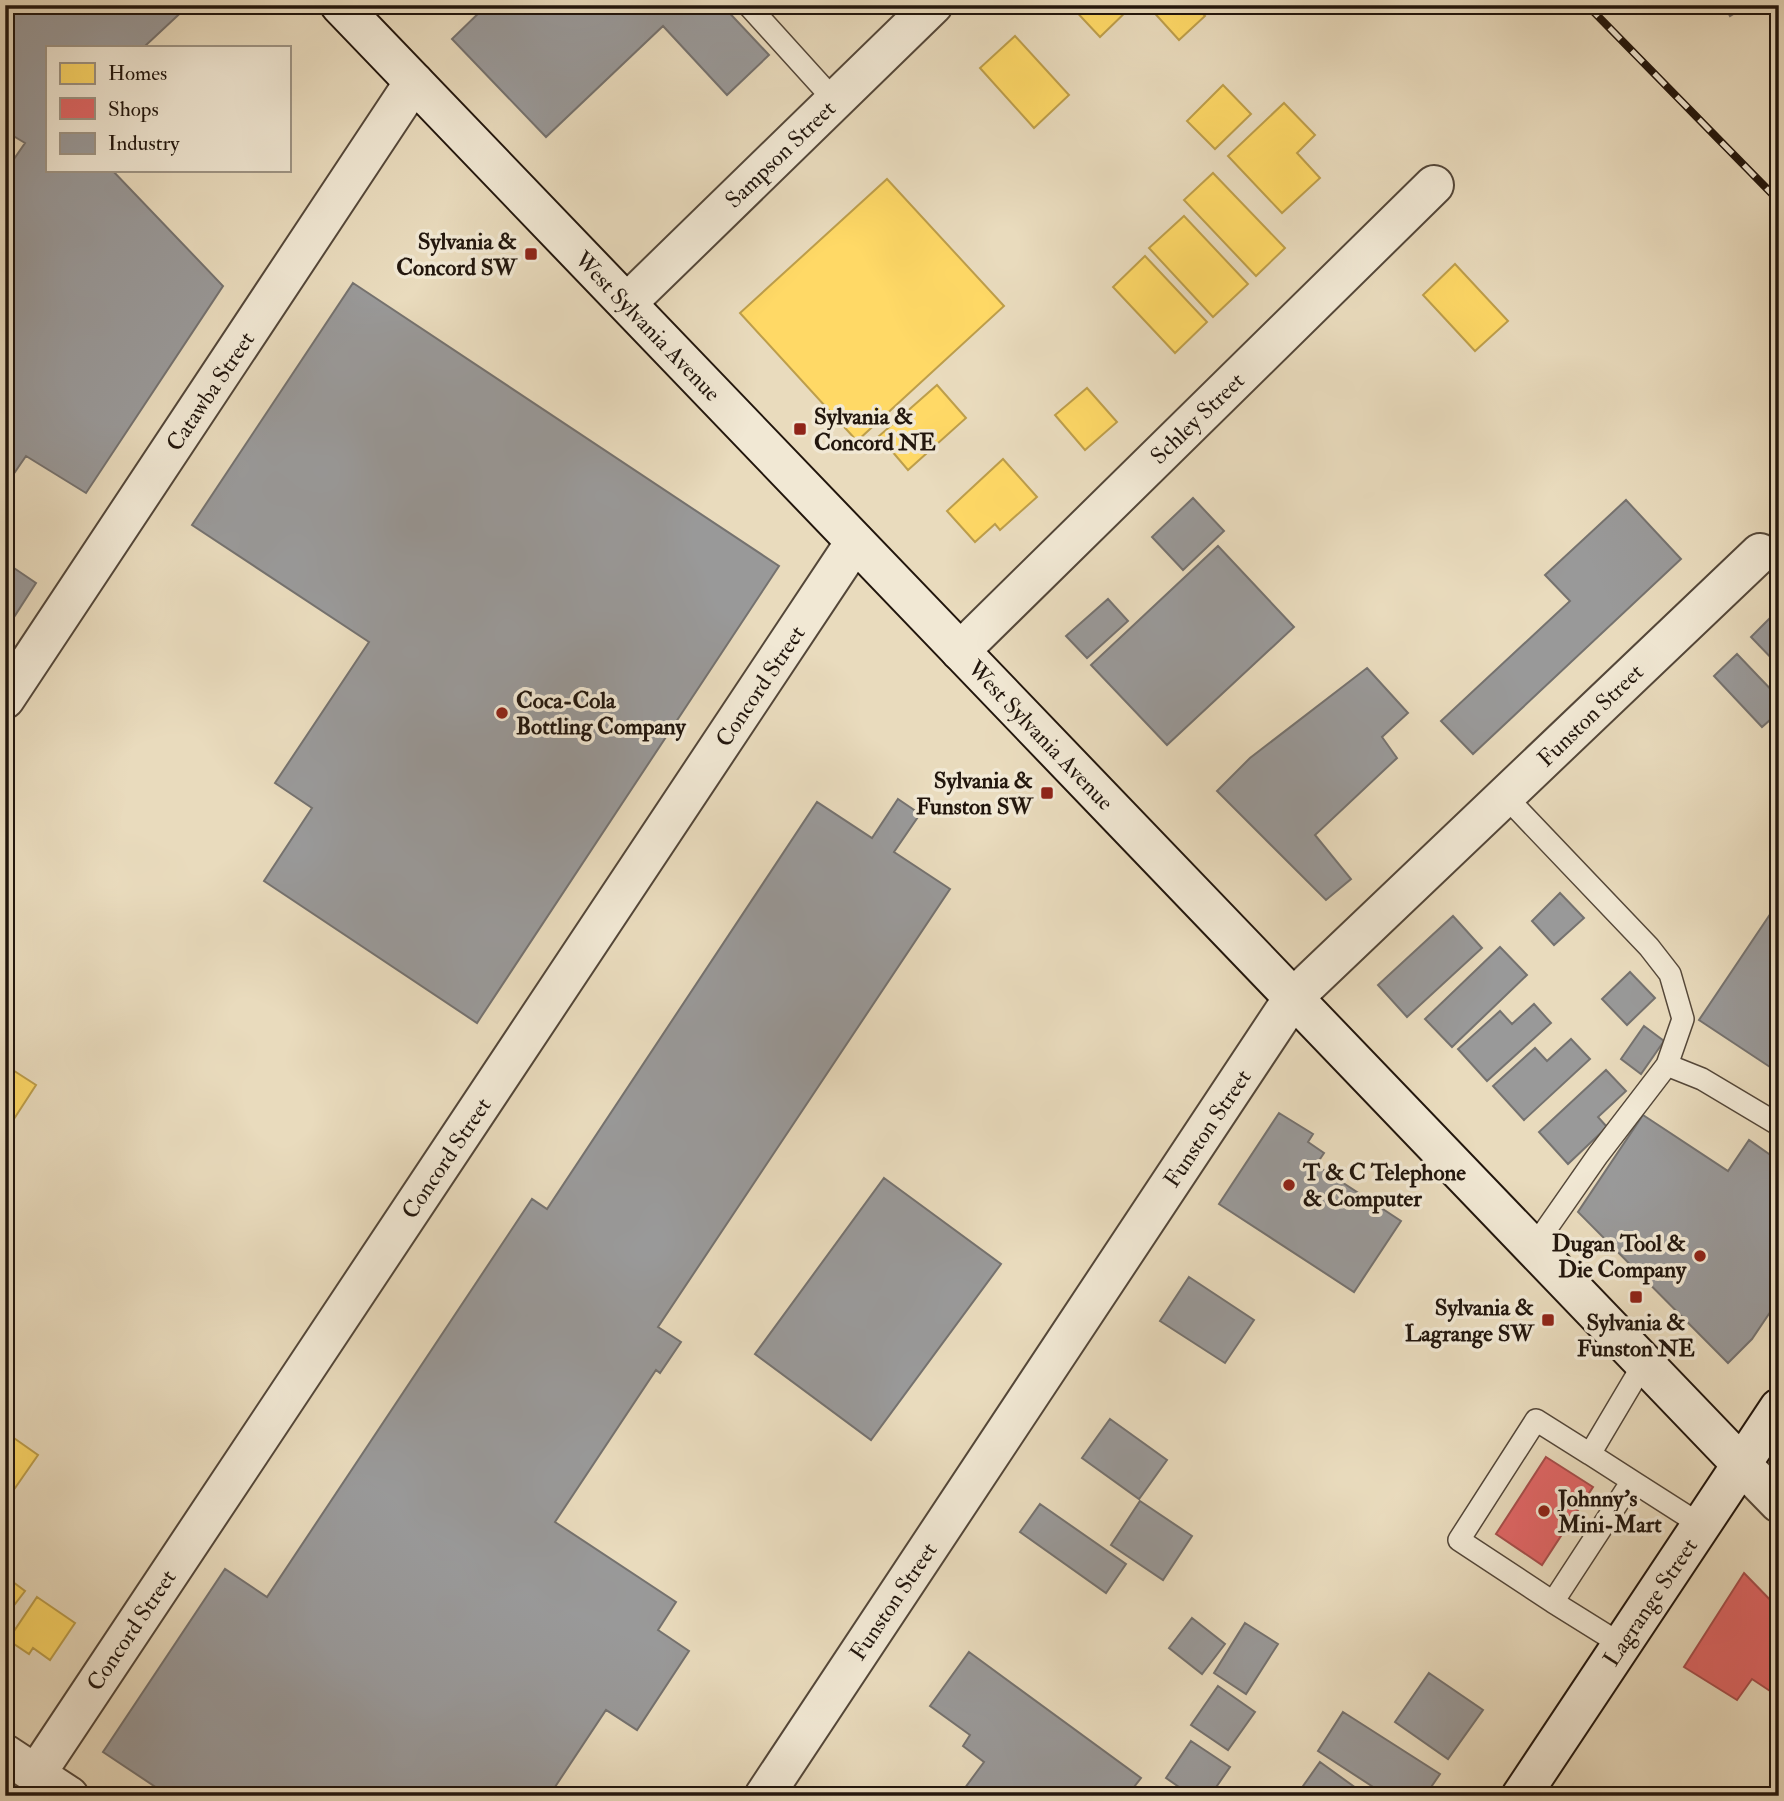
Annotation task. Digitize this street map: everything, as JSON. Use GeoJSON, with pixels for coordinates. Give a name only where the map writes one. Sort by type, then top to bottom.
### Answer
{"type":"FeatureCollection","features":[{"type":"Feature","properties":{"kind":"street","name":"West Sylvania Avenue"},"geometry":{"type":"LineString","coordinates":[[340,5],[1779,1503]]}},
{"type":"Feature","properties":{"kind":"street","name":"Sampson Street"},"geometry":{"type":"LineString","coordinates":[[627,303],[933,5]]}},
{"type":"Feature","properties":{"kind":"street","name":"Catawba Street"},"geometry":{"type":"LineString","coordinates":[[5,699],[414,82]]}},
{"type":"Feature","properties":{"kind":"street","name":"Schley Street"},"geometry":{"type":"LineString","coordinates":[[960,651],[1434,185]]}},
{"type":"Feature","properties":{"kind":"street","name":"Concord Street"},"geometry":{"type":"LineString","coordinates":[[20,1764],[855,542]]}},
{"type":"Feature","properties":{"kind":"street","name":"Funston Street"},"geometry":{"type":"LineString","coordinates":[[764,1796],[1293,998],[1760,553]]}},
{"type":"Feature","properties":{"kind":"street","name":"Lagrange Street"},"geometry":{"type":"LineString","coordinates":[[1521,1796],[1779,1408]]}},
{"type":"Feature","properties":{"kind":"street"},"geometry":{"type":"LineString","coordinates":[[20,1764],[69,1796]]}},
{"type":"Feature","properties":{"kind":"lane"},"geometry":{"type":"LineString","coordinates":[[748,5],[835,101]]}},
{"type":"Feature","properties":{"kind":"lane"},"geometry":{"type":"LineString","coordinates":[[1505,796],[1649,947],[1670,974],[1683,1019],[1667,1065],[1598,1155],[1533,1248]]}},
{"type":"Feature","properties":{"kind":"lane"},"geometry":{"type":"LineString","coordinates":[[1667,1065],[1702,1079],[1779,1125]]}},
{"type":"Feature","properties":{"kind":"lane"},"geometry":{"type":"LineString","coordinates":[[1590,1454],[1644,1363]]}},
{"type":"Feature","properties":{"kind":"lane"},"geometry":{"type":"LineString","coordinates":[[1622,1645],[1459,1540],[1536,1420],[1701,1525]]}},
{"type":"Feature","properties":{"kind":"lane"},"geometry":{"type":"LineString","coordinates":[[1553,1602],[1632,1480]]}},
{"type":"Feature","properties":{"kind":"building: Homes"},"geometry":{"type":"Polygon","coordinates":[[[1070,5],[1133,5],[1100,37],[1070,5]]]}},
{"type":"Feature","properties":{"kind":"building: Homes"},"geometry":{"type":"Polygon","coordinates":[[[1195,5],[1205,16],[1179,40],[1149,7],[1195,5]]]}},
{"type":"Feature","properties":{"kind":"building: Homes"},"geometry":{"type":"Polygon","coordinates":[[[1015,36],[1069,95],[1034,128],[980,68],[1015,36]]]}},
{"type":"Feature","properties":{"kind":"building: Homes"},"geometry":{"type":"Polygon","coordinates":[[[1223,85],[1251,114],[1215,149],[1187,121],[1223,85]]]}},
{"type":"Feature","properties":{"kind":"building: Homes"},"geometry":{"type":"Polygon","coordinates":[[[1284,103],[1315,135],[1297,153],[1320,178],[1282,213],[1228,156],[1284,103]]]}},
{"type":"Feature","properties":{"kind":"building: Homes"},"geometry":{"type":"Polygon","coordinates":[[[1213,173],[1285,248],[1256,276],[1184,200],[1213,173]]]}},
{"type":"Feature","properties":{"kind":"building: Homes"},"geometry":{"type":"Polygon","coordinates":[[[887,179],[1004,306],[857,441],[740,313],[887,179]]]}},
{"type":"Feature","properties":{"kind":"building: Homes"},"geometry":{"type":"Polygon","coordinates":[[[1184,216],[1248,284],[1213,317],[1149,248],[1184,216]]]}},
{"type":"Feature","properties":{"kind":"building: Homes"},"geometry":{"type":"Polygon","coordinates":[[[1145,256],[1207,322],[1175,353],[1113,287],[1145,256]]]}},
{"type":"Feature","properties":{"kind":"building: Homes"},"geometry":{"type":"Polygon","coordinates":[[[1455,264],[1508,321],[1475,351],[1423,295],[1455,264]]]}},
{"type":"Feature","properties":{"kind":"building: Homes"},"geometry":{"type":"Polygon","coordinates":[[[937,385],[966,418],[908,470],[879,436],[937,385]]]}},
{"type":"Feature","properties":{"kind":"building: Homes"},"geometry":{"type":"Polygon","coordinates":[[[1087,388],[1117,422],[1085,450],[1055,415],[1087,388]]]}},
{"type":"Feature","properties":{"kind":"building: Homes"},"geometry":{"type":"Polygon","coordinates":[[[1003,459],[1037,497],[1000,530],[995,524],[975,542],[947,511],[1003,459]]]}},
{"type":"Feature","properties":{"kind":"building: Homes"},"geometry":{"type":"Polygon","coordinates":[[[5,1065],[36,1085],[12,1122],[5,1118],[5,1065]]]}},
{"type":"Feature","properties":{"kind":"building: Homes"},"geometry":{"type":"Polygon","coordinates":[[[11,1436],[38,1455],[13,1491],[5,1486],[5,1444],[11,1436]]]}},
{"type":"Feature","properties":{"kind":"building: Homes"},"geometry":{"type":"Polygon","coordinates":[[[5,1576],[25,1591],[5,1617],[5,1576]]]}},
{"type":"Feature","properties":{"kind":"building: Homes"},"geometry":{"type":"Polygon","coordinates":[[[37,1597],[75,1623],[50,1660],[33,1648],[29,1654],[8,1640],[37,1597]]]}},
{"type":"Feature","properties":{"kind":"building: Shops","name":"Johnny's Mini-Mart"},"geometry":{"type":"Polygon","coordinates":[[[1546,1457],[1593,1487],[1542,1565],[1496,1534],[1546,1457]]]}},
{"type":"Feature","properties":{"kind":"building: Shops"},"geometry":{"type":"Polygon","coordinates":[[[1744,1573],[1779,1609],[1779,1697],[1752,1679],[1737,1700],[1684,1667],[1744,1573]]]}},
{"type":"Feature","properties":{"kind":"building: Industry"},"geometry":{"type":"Polygon","coordinates":[[[5,5],[189,5],[145,46],[46,46],[46,172],[114,172],[223,286],[86,493],[26,456],[13,475],[5,470],[5,172],[25,143],[5,131],[5,5]]]}},
{"type":"Feature","properties":{"kind":"building: Industry"},"geometry":{"type":"Polygon","coordinates":[[[487,5],[722,5],[769,55],[727,95],[663,26],[546,137],[452,39],[487,5]]]}},
{"type":"Feature","properties":{"kind":"building: Industry"},"geometry":{"type":"Polygon","coordinates":[[[1724,5],[1748,5],[1730,16],[1724,5]]]}},
{"type":"Feature","properties":{"kind":"building: Industry","name":"Coca-Cola Bottling Company"},"geometry":{"type":"Polygon","coordinates":[[[353,283],[779,566],[477,1023],[264,881],[312,808],[275,783],[369,642],[192,525],[353,283]]]}},
{"type":"Feature","properties":{"kind":"building: Industry"},"geometry":{"type":"Polygon","coordinates":[[[1193,498],[1224,531],[1183,570],[1152,537],[1193,498]]]}},
{"type":"Feature","properties":{"kind":"building: Industry"},"geometry":{"type":"Polygon","coordinates":[[[1626,500],[1681,559],[1473,754],[1441,721],[1570,601],[1545,575],[1626,500]]]}},
{"type":"Feature","properties":{"kind":"building: Industry"},"geometry":{"type":"Polygon","coordinates":[[[1218,546],[1294,627],[1167,745],[1091,665],[1218,546]]]}},
{"type":"Feature","properties":{"kind":"building: Industry"},"geometry":{"type":"Polygon","coordinates":[[[5,562],[36,583],[5,631],[5,562]]]}},
{"type":"Feature","properties":{"kind":"building: Industry"},"geometry":{"type":"Polygon","coordinates":[[[1108,599],[1128,621],[1087,658],[1066,636],[1108,599]]]}},
{"type":"Feature","properties":{"kind":"building: Industry"},"geometry":{"type":"Polygon","coordinates":[[[1777,611],[1779,613],[1779,666],[1751,637],[1777,611]]]}},
{"type":"Feature","properties":{"kind":"building: Industry"},"geometry":{"type":"Polygon","coordinates":[[[1737,654],[1779,698],[1779,712],[1762,727],[1714,676],[1737,654]]]}},
{"type":"Feature","properties":{"kind":"building: Industry"},"geometry":{"type":"Polygon","coordinates":[[[1367,668],[1408,713],[1382,737],[1397,758],[1315,835],[1351,879],[1326,900],[1217,791],[1250,758],[1367,668]]]}},
{"type":"Feature","properties":{"kind":"building: Industry"},"geometry":{"type":"Polygon","coordinates":[[[898,799],[920,814],[894,852],[950,889],[658,1327],[681,1342],[660,1373],[656,1370],[555,1522],[676,1602],[658,1630],[689,1651],[637,1730],[606,1710],[549,1796],[169,1796],[103,1752],[225,1569],[267,1597],[532,1199],[547,1209],[817,802],[872,838],[898,799]]]}},
{"type":"Feature","properties":{"kind":"building: Industry"},"geometry":{"type":"Polygon","coordinates":[[[1560,893],[1584,918],[1554,945],[1532,921],[1560,893]]]}},
{"type":"Feature","properties":{"kind":"building: Industry"},"geometry":{"type":"Polygon","coordinates":[[[1779,901],[1779,1073],[1699,1020],[1779,901]]]}},
{"type":"Feature","properties":{"kind":"building: Industry"},"geometry":{"type":"Polygon","coordinates":[[[1453,916],[1482,948],[1407,1017],[1378,985],[1453,916]]]}},
{"type":"Feature","properties":{"kind":"building: Industry"},"geometry":{"type":"Polygon","coordinates":[[[1500,947],[1527,975],[1452,1047],[1425,1019],[1500,947]]]}},
{"type":"Feature","properties":{"kind":"building: Industry"},"geometry":{"type":"Polygon","coordinates":[[[1630,972],[1655,998],[1627,1025],[1602,999],[1630,972]]]}},
{"type":"Feature","properties":{"kind":"building: Industry"},"geometry":{"type":"Polygon","coordinates":[[[1534,1004],[1551,1023],[1487,1081],[1458,1049],[1500,1011],[1512,1024],[1534,1004]]]}},
{"type":"Feature","properties":{"kind":"building: Industry"},"geometry":{"type":"Polygon","coordinates":[[[1644,1026],[1664,1041],[1641,1074],[1621,1059],[1644,1026]]]}},
{"type":"Feature","properties":{"kind":"building: Industry"},"geometry":{"type":"Polygon","coordinates":[[[1571,1039],[1590,1059],[1524,1120],[1493,1086],[1535,1048],[1547,1061],[1571,1039]]]}},
{"type":"Feature","properties":{"kind":"building: Industry"},"geometry":{"type":"Polygon","coordinates":[[[1606,1070],[1626,1091],[1598,1117],[1607,1127],[1568,1164],[1539,1132],[1606,1070]]]}},
{"type":"Feature","properties":{"kind":"building: Industry","name":"T & C Telephone & Computer"},"geometry":{"type":"Polygon","coordinates":[[[1279,1113],[1313,1134],[1308,1142],[1324,1153],[1316,1165],[1401,1221],[1354,1292],[1219,1204],[1279,1113]]]}},
{"type":"Feature","properties":{"kind":"building: Industry","name":"Dugan Tool & Die Company"},"geometry":{"type":"Polygon","coordinates":[[[1643,1115],[1728,1171],[1749,1140],[1779,1161],[1779,1299],[1752,1339],[1728,1363],[1578,1212],[1643,1115]]]}},
{"type":"Feature","properties":{"kind":"building: Industry"},"geometry":{"type":"Polygon","coordinates":[[[884,1178],[1001,1264],[871,1440],[755,1354],[884,1178]]]}},
{"type":"Feature","properties":{"kind":"building: Industry"},"geometry":{"type":"Polygon","coordinates":[[[1189,1277],[1254,1320],[1225,1363],[1160,1321],[1189,1277]]]}},
{"type":"Feature","properties":{"kind":"building: Industry"},"geometry":{"type":"Polygon","coordinates":[[[1110,1419],[1167,1460],[1139,1499],[1082,1458],[1110,1419]]]}},
{"type":"Feature","properties":{"kind":"building: Industry"},"geometry":{"type":"Polygon","coordinates":[[[1140,1501],[1192,1536],[1163,1580],[1111,1545],[1140,1501]]]}},
{"type":"Feature","properties":{"kind":"building: Industry"},"geometry":{"type":"Polygon","coordinates":[[[1040,1504],[1126,1564],[1106,1593],[1020,1532],[1040,1504]]]}},
{"type":"Feature","properties":{"kind":"building: Industry"},"geometry":{"type":"Polygon","coordinates":[[[1192,1618],[1225,1644],[1202,1674],[1169,1648],[1192,1618]]]}},
{"type":"Feature","properties":{"kind":"building: Industry"},"geometry":{"type":"Polygon","coordinates":[[[1245,1623],[1278,1644],[1246,1694],[1214,1673],[1245,1623]]]}},
{"type":"Feature","properties":{"kind":"building: Industry"},"geometry":{"type":"Polygon","coordinates":[[[969,1652],[1141,1778],[1127,1796],[959,1796],[984,1762],[963,1746],[970,1735],[930,1706],[969,1652]]]}},
{"type":"Feature","properties":{"kind":"building: Industry"},"geometry":{"type":"Polygon","coordinates":[[[1429,1673],[1483,1710],[1448,1759],[1395,1722],[1429,1673]]]}},
{"type":"Feature","properties":{"kind":"building: Industry"},"geometry":{"type":"Polygon","coordinates":[[[1218,1686],[1255,1712],[1228,1750],[1191,1725],[1218,1686]]]}},
{"type":"Feature","properties":{"kind":"building: Industry"},"geometry":{"type":"Polygon","coordinates":[[[1343,1712],[1440,1774],[1425,1796],[1387,1796],[1318,1751],[1343,1712]]]}},
{"type":"Feature","properties":{"kind":"building: Industry"},"geometry":{"type":"Polygon","coordinates":[[[1191,1741],[1230,1767],[1210,1796],[1192,1796],[1166,1778],[1191,1741]]]}},
{"type":"Feature","properties":{"kind":"building: Industry"},"geometry":{"type":"Polygon","coordinates":[[[1320,1762],[1367,1796],[1296,1796],[1320,1762]]]}},
{"type":"Feature","properties":{"kind":"railway"},"geometry":{"type":"LineString","coordinates":[[1587,5],[1779,201]]}},
{"type":"Feature","properties":{"kind":"place","name":"Sylvania & Concord SW"},"geometry":{"type":"Point","coordinates":[531,254]}},
{"type":"Feature","properties":{"kind":"place","name":"Sylvania & Concord NE"},"geometry":{"type":"Point","coordinates":[800,429]}},
{"type":"Feature","properties":{"kind":"place","name":"Coca-Cola Bottling Company"},"geometry":{"type":"Point","coordinates":[502,713]}},
{"type":"Feature","properties":{"kind":"place","name":"Sylvania & Funston SW"},"geometry":{"type":"Point","coordinates":[1047,793]}},
{"type":"Feature","properties":{"kind":"place","name":"T & C Telephone & Computer"},"geometry":{"type":"Point","coordinates":[1289,1185]}},
{"type":"Feature","properties":{"kind":"place","name":"Dugan Tool & Die Company"},"geometry":{"type":"Point","coordinates":[1700,1256]}},
{"type":"Feature","properties":{"kind":"place","name":"Sylvania & Funston NE"},"geometry":{"type":"Point","coordinates":[1636,1297]}},
{"type":"Feature","properties":{"kind":"place","name":"Sylvania & Lagrange SW"},"geometry":{"type":"Point","coordinates":[1548,1320]}},
{"type":"Feature","properties":{"kind":"place","name":"Johnny's Mini-Mart"},"geometry":{"type":"Point","coordinates":[1544,1511]}}]}
